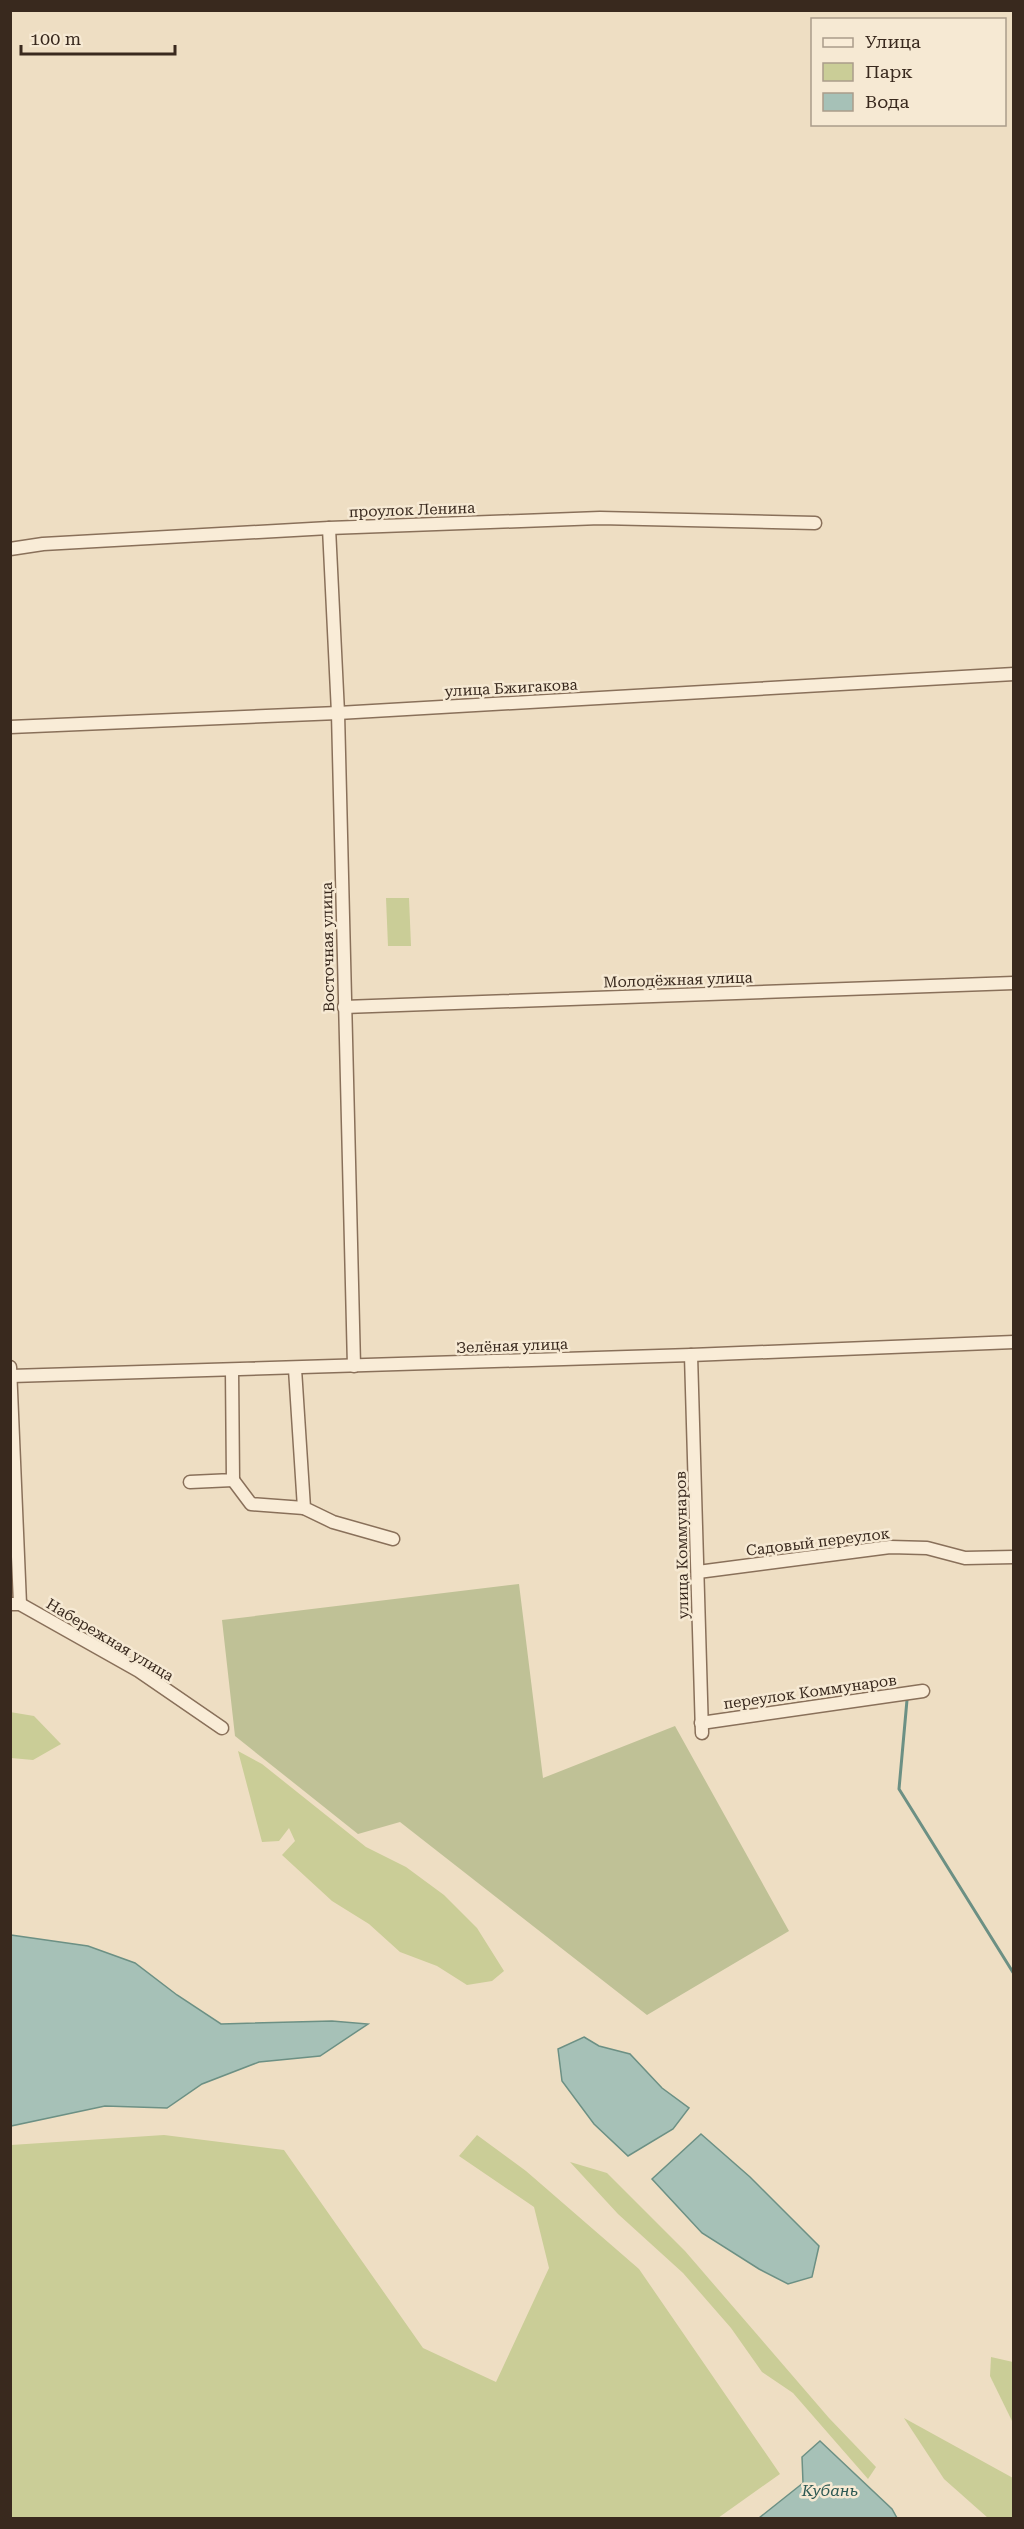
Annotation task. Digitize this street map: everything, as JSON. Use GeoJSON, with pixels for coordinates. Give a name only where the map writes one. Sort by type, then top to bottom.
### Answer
{"type":"FeatureCollection","features":[{"type":"Feature","properties":{"kind":"street","name":"проулок Ленина"},"geometry":{"type":"LineString","coordinates":[[10,549],[43,544],[329,528],[600,518],[816,523]]}},
{"type":"Feature","properties":{"kind":"street","name":"Восточная улица"},"geometry":{"type":"LineString","coordinates":[[329,528],[338,712],[354,1366]]}},
{"type":"Feature","properties":{"kind":"street","name":"улица Бжигакова"},"geometry":{"type":"LineString","coordinates":[[10,727],[338,712],[1014,674]]}},
{"type":"Feature","properties":{"kind":"street","name":"Молодёжная улица"},"geometry":{"type":"LineString","coordinates":[[344,1007],[1014,983]]}},
{"type":"Feature","properties":{"kind":"street","name":"Зелёная улица"},"geometry":{"type":"LineString","coordinates":[[11,1376],[295,1369],[1014,1342]]}},
{"type":"Feature","properties":{"kind":"street","name":"улица Коммунаров"},"geometry":{"type":"LineString","coordinates":[[691,1355],[701,1728]]}},
{"type":"Feature","properties":{"kind":"street"},"geometry":{"type":"LineString","coordinates":[[10,1366],[15,1604]]}},
{"type":"Feature","properties":{"kind":"street"},"geometry":{"type":"LineString","coordinates":[[295,1369],[304,1508]]}},
{"type":"Feature","properties":{"kind":"street"},"geometry":{"type":"LineString","coordinates":[[232,1371],[233,1480],[250,1504],[304,1508],[333,1522],[393,1539]]}},
{"type":"Feature","properties":{"kind":"street"},"geometry":{"type":"LineString","coordinates":[[190,1482],[233,1480]]}},
{"type":"Feature","properties":{"kind":"street","name":"Садовый переулок"},"geometry":{"type":"LineString","coordinates":[[698,1572],[890,1547],[927,1548],[965,1558],[1014,1557]]}},
{"type":"Feature","properties":{"kind":"street","name":"Набережная улица"},"geometry":{"type":"LineString","coordinates":[[15,1604],[139,1671],[222,1728]]}},
{"type":"Feature","properties":{"kind":"street","name":"переулок Коммунаров"},"geometry":{"type":"LineString","coordinates":[[701,1728],[923,1691]]}},
{"type":"Feature","properties":{"kind":"green space"},"geometry":{"type":"Polygon","coordinates":[[[386,898],[409,898],[411,946],[388,946],[386,898]]]}},
{"type":"Feature","properties":{"kind":"green space"},"geometry":{"type":"Polygon","coordinates":[[[519,1584],[543,1778],[675,1726],[789,1931],[647,2015],[400,1822],[358,1834],[235,1736],[222,1620],[519,1584]]]}},
{"type":"Feature","properties":{"kind":"green space"},"geometry":{"type":"Polygon","coordinates":[[[10,1712],[34,1716],[61,1744],[33,1760],[11,1758],[10,1712]]]}},
{"type":"Feature","properties":{"kind":"green space"},"geometry":{"type":"Polygon","coordinates":[[[238,1751],[262,1764],[366,1847],[406,1867],[444,1895],[477,1928],[504,1971],[492,1981],[467,1985],[437,1966],[400,1952],[369,1924],[332,1901],[282,1855],[295,1841],[289,1828],[279,1841],[262,1842],[238,1751]]]}},
{"type":"Feature","properties":{"kind":"green space"},"geometry":{"type":"Polygon","coordinates":[[[164,2135],[284,2150],[423,2348],[496,2382],[549,2268],[534,2207],[459,2156],[477,2135],[526,2171],[639,2269],[780,2474],[718,2518],[11,2518],[11,2145],[164,2135]]]}},
{"type":"Feature","properties":{"kind":"green space"},"geometry":{"type":"Polygon","coordinates":[[[570,2162],[607,2173],[685,2251],[829,2418],[876,2467],[868,2479],[793,2393],[762,2372],[731,2328],[683,2273],[618,2214],[570,2162]]]}},
{"type":"Feature","properties":{"kind":"green space"},"geometry":{"type":"Polygon","coordinates":[[[991,2357],[1013,2362],[1013,2423],[990,2376],[991,2357]]]}},
{"type":"Feature","properties":{"kind":"green space"},"geometry":{"type":"Polygon","coordinates":[[[904,2418],[1013,2478],[1013,2518],[988,2518],[944,2479],[904,2418]]]}},
{"type":"Feature","properties":{"kind":"water"},"geometry":{"type":"Polygon","coordinates":[[[11,1935],[88,1946],[135,1963],[177,1995],[221,2024],[332,2021],[368,2024],[320,2056],[259,2062],[202,2084],[167,2108],[105,2106],[11,2126],[11,1935]]]}},
{"type":"Feature","properties":{"kind":"water"},"geometry":{"type":"Polygon","coordinates":[[[584,2037],[599,2046],[630,2054],[662,2088],[689,2108],[673,2129],[628,2156],[594,2124],[562,2081],[558,2049],[584,2037]]]}},
{"type":"Feature","properties":{"kind":"water"},"geometry":{"type":"Polygon","coordinates":[[[701,2134],[750,2177],[819,2246],[812,2277],[788,2284],[759,2269],[702,2233],[652,2179],[701,2134]]]}},
{"type":"Feature","properties":{"kind":"water","name":"Кубань"},"geometry":{"type":"Polygon","coordinates":[[[820,2441],[892,2509],[897,2518],[759,2518],[803,2483],[802,2457],[820,2441]]]}},
{"type":"Feature","properties":{"kind":"waterway"},"geometry":{"type":"LineString","coordinates":[[907,1700],[899,1789],[1014,1974]]}}]}
